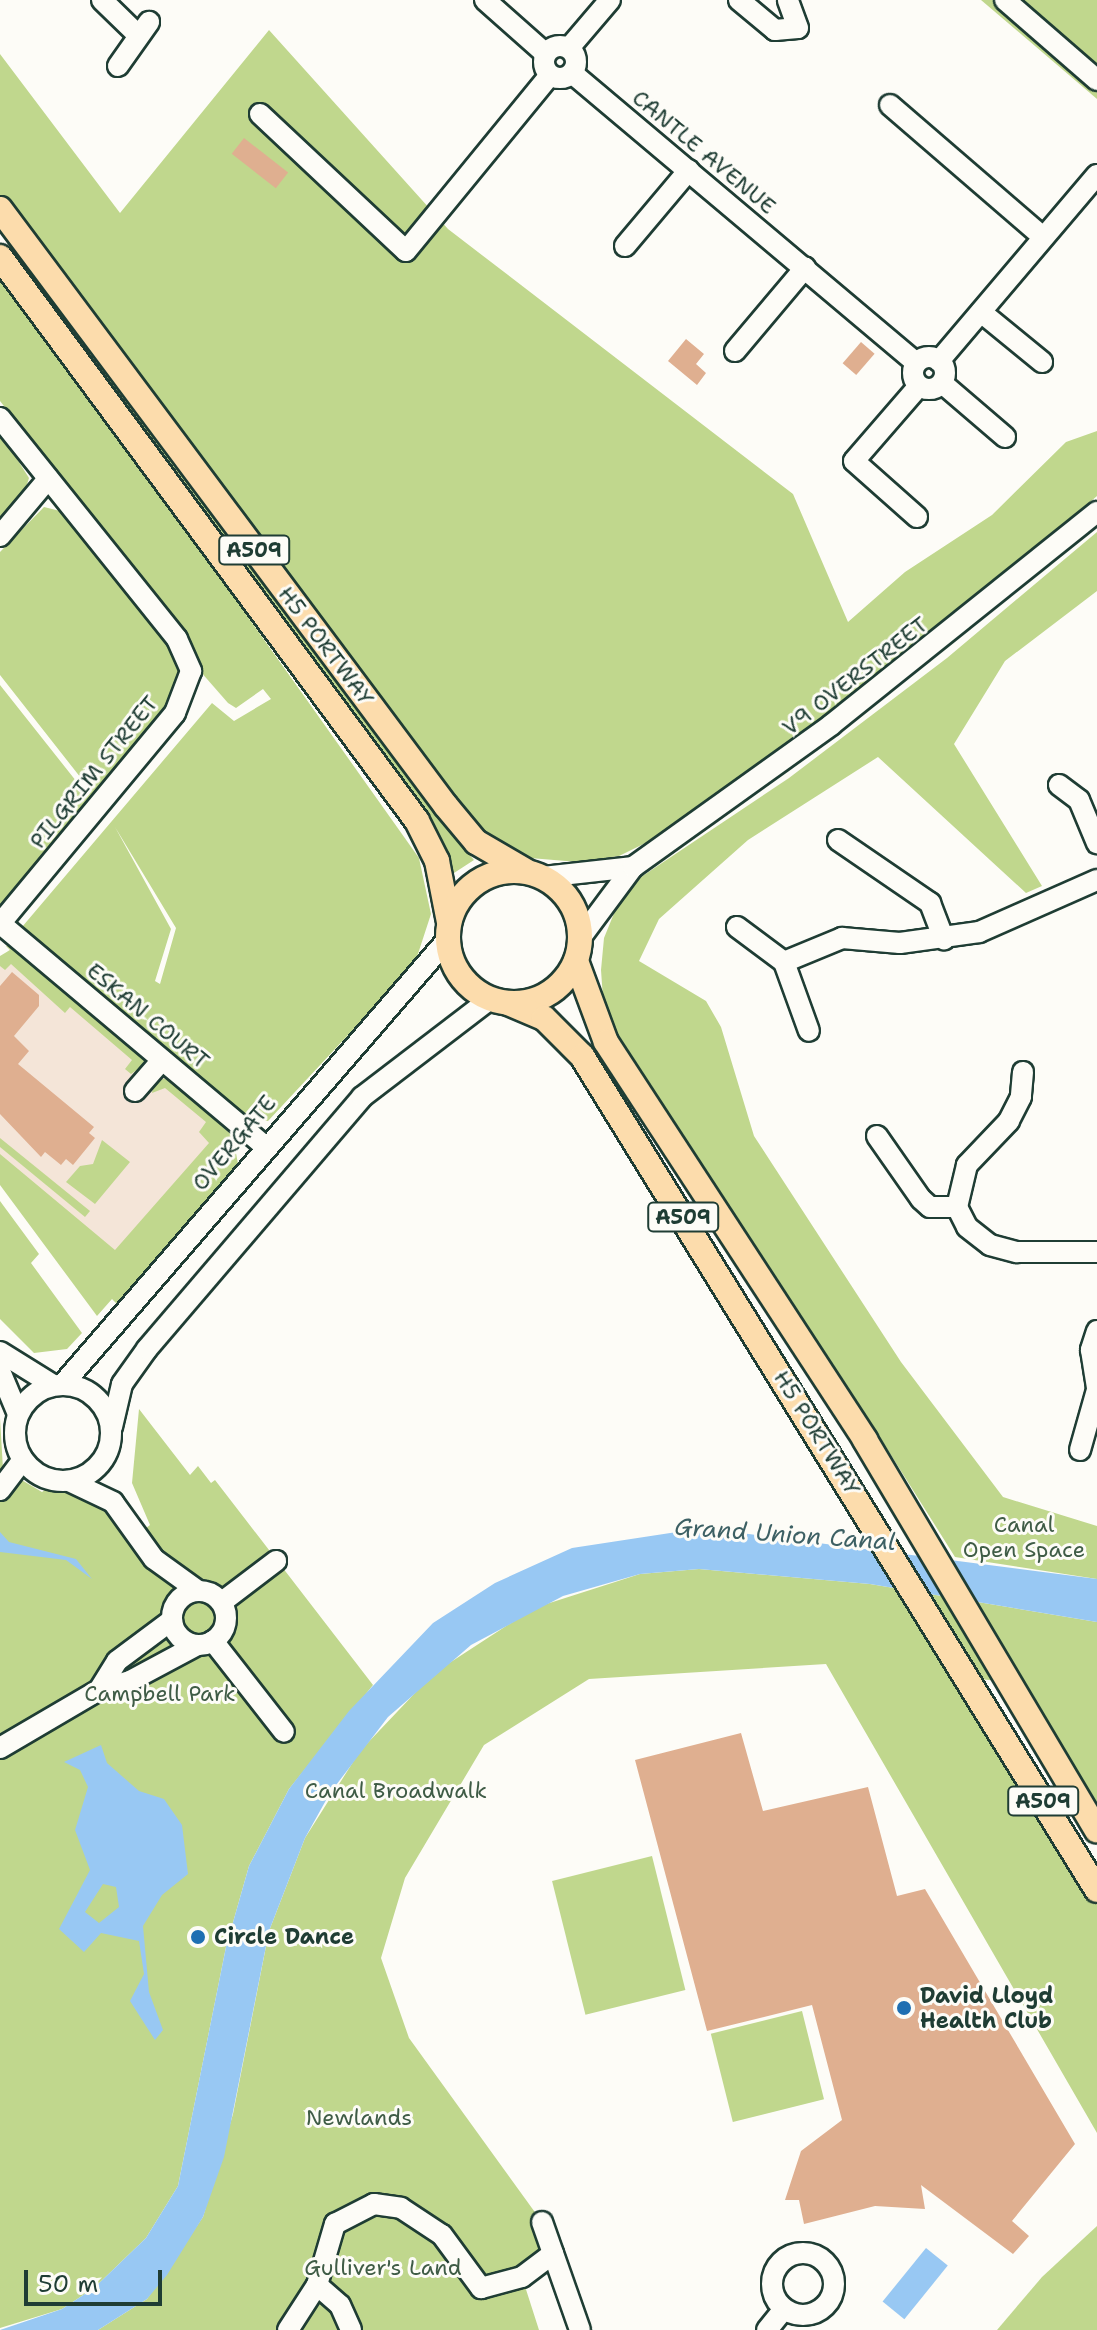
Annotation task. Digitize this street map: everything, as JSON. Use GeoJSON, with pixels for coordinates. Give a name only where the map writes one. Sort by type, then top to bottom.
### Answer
{"type":"FeatureCollection","features":[{"type":"Feature","properties":{"kind":"main road","name":"H5 PORTWAY"},"geometry":{"type":"LineString","coordinates":[[0,209],[446,806],[476,842],[534,874]]}},
{"type":"Feature","properties":{"kind":"main road","name":"H5 PORTWAY"},"geometry":{"type":"LineString","coordinates":[[0,257],[417,821],[437,861],[448,930]]}},
{"type":"Feature","properties":{"kind":"main road"},"geometry":{"type":"LineString","coordinates":[[448,930],[469,887],[505,870],[534,874]]}},
{"type":"Feature","properties":{"kind":"main road","name":"A509"},"geometry":{"type":"LineString","coordinates":[[534,874],[570,901],[581,937]]}},
{"type":"Feature","properties":{"kind":"main road","name":"A509"},"geometry":{"type":"LineString","coordinates":[[448,930],[460,975],[499,1001]]}},
{"type":"Feature","properties":{"kind":"main road"},"geometry":{"type":"LineString","coordinates":[[499,1001],[549,993],[576,961],[581,937]]}},
{"type":"Feature","properties":{"kind":"main road","name":"H5 PORTWAY"},"geometry":{"type":"LineString","coordinates":[[576,961],[606,1042],[865,1440],[1097,1830]]}},
{"type":"Feature","properties":{"kind":"main road","name":"H5 PORTWAY"},"geometry":{"type":"LineString","coordinates":[[499,1001],[544,1018],[582,1056],[1097,1890]]}},
{"type":"Feature","properties":{"kind":"street"},"geometry":{"type":"LineString","coordinates":[[102,0],[144,28],[118,66]]}},
{"type":"Feature","properties":{"kind":"street"},"geometry":{"type":"LineString","coordinates":[[485,0],[546,54],[550,75]]}},
{"type":"Feature","properties":{"kind":"street"},"geometry":{"type":"LineString","coordinates":[[569,48],[610,0]]}},
{"type":"Feature","properties":{"kind":"street"},"geometry":{"type":"LineString","coordinates":[[739,0],[775,30],[798,28],[788,0]]}},
{"type":"Feature","properties":{"kind":"street"},"geometry":{"type":"LineString","coordinates":[[1005,0],[1097,80]]}},
{"type":"Feature","properties":{"kind":"street"},"geometry":{"type":"LineString","coordinates":[[260,114],[406,251],[550,75],[572,73],[576,60],[569,48],[559,45],[546,54]]}},
{"type":"Feature","properties":{"kind":"street","name":"CANTLE AVENUE"},"geometry":{"type":"LineString","coordinates":[[572,73],[916,363]]}},
{"type":"Feature","properties":{"kind":"street"},"geometry":{"type":"LineString","coordinates":[[890,105],[1043,237]]}},
{"type":"Feature","properties":{"kind":"street"},"geometry":{"type":"LineString","coordinates":[[625,246],[689,170]]}},
{"type":"Feature","properties":{"kind":"street"},"geometry":{"type":"LineString","coordinates":[[919,386],[916,363],[939,361],[1097,175]]}},
{"type":"Feature","properties":{"kind":"street"},"geometry":{"type":"LineString","coordinates":[[735,351],[805,268]]}},
{"type":"Feature","properties":{"kind":"street"},"geometry":{"type":"LineString","coordinates":[[981,312],[1042,362]]}},
{"type":"Feature","properties":{"kind":"street"},"geometry":{"type":"LineString","coordinates":[[939,361],[942,383],[1005,437]]}},
{"type":"Feature","properties":{"kind":"street"},"geometry":{"type":"LineString","coordinates":[[917,517],[854,461],[919,386],[942,383]]}},
{"type":"Feature","properties":{"kind":"street","name":"PILGRIM STREET"},"geometry":{"type":"LineString","coordinates":[[0,418],[177,639],[191,671],[183,700],[0,924]]}},
{"type":"Feature","properties":{"kind":"street"},"geometry":{"type":"LineString","coordinates":[[0,536],[48,479]]}},
{"type":"Feature","properties":{"kind":"street","name":"V9 OVERSTREET"},"geometry":{"type":"LineString","coordinates":[[581,937],[633,867],[831,725],[1097,512]]}},
{"type":"Feature","properties":{"kind":"street"},"geometry":{"type":"LineString","coordinates":[[1059,785],[1079,800],[1097,843]]}},
{"type":"Feature","properties":{"kind":"street"},"geometry":{"type":"LineString","coordinates":[[838,840],[930,903],[944,939]]}},
{"type":"Feature","properties":{"kind":"street","name":"V9 OVERSTREET"},"geometry":{"type":"LineString","coordinates":[[534,874],[633,867]]}},
{"type":"Feature","properties":{"kind":"street"},"geometry":{"type":"LineString","coordinates":[[784,962],[842,938],[944,939],[993,927],[1097,880]]}},
{"type":"Feature","properties":{"kind":"street","name":"ESKAN COURT"},"geometry":{"type":"LineString","coordinates":[[0,924],[263,1145]]}},
{"type":"Feature","properties":{"kind":"street"},"geometry":{"type":"LineString","coordinates":[[737,927],[784,962],[809,1031]]}},
{"type":"Feature","properties":{"kind":"street","name":"OVERGATE"},"geometry":{"type":"LineString","coordinates":[[58,1384],[93,1348],[263,1145],[424,973],[448,930]]}},
{"type":"Feature","properties":{"kind":"street"},"geometry":{"type":"LineString","coordinates":[[284,1732],[205,1643],[177,1634],[154,1559],[113,1502],[107,1454],[122,1384],[147,1349],[362,1097],[499,1001]]}},
{"type":"Feature","properties":{"kind":"street"},"geometry":{"type":"LineString","coordinates":[[135,1091],[162,1060]]}},
{"type":"Feature","properties":{"kind":"street"},"geometry":{"type":"LineString","coordinates":[[1023,1072],[1015,1109],[967,1165],[957,1207],[967,1227],[990,1245],[1017,1252],[1097,1252]]}},
{"type":"Feature","properties":{"kind":"street"},"geometry":{"type":"LineString","coordinates":[[877,1136],[921,1199],[930,1207],[957,1207]]}},
{"type":"Feature","properties":{"kind":"street"},"geometry":{"type":"LineString","coordinates":[[1080,1450],[1097,1389],[1091,1350],[1097,1331]]}},
{"type":"Feature","properties":{"kind":"street"},"geometry":{"type":"LineString","coordinates":[[0,1352],[58,1384],[90,1392],[112,1427]]}},
{"type":"Feature","properties":{"kind":"street"},"geometry":{"type":"LineString","coordinates":[[0,1371],[18,1414]]}},
{"type":"Feature","properties":{"kind":"street"},"geometry":{"type":"LineString","coordinates":[[58,1384],[26,1401],[18,1414],[15,1438],[23,1460],[43,1477],[69,1481],[113,1502]]}},
{"type":"Feature","properties":{"kind":"street"},"geometry":{"type":"LineString","coordinates":[[69,1481],[91,1472],[107,1454]]}},
{"type":"Feature","properties":{"kind":"street"},"geometry":{"type":"LineString","coordinates":[[0,1490],[23,1460]]}},
{"type":"Feature","properties":{"kind":"street"},"geometry":{"type":"LineString","coordinates":[[154,1559],[197,1590],[222,1602]]}},
{"type":"Feature","properties":{"kind":"street"},"geometry":{"type":"LineString","coordinates":[[222,1602],[276,1561]]}},
{"type":"Feature","properties":{"kind":"street"},"geometry":{"type":"LineString","coordinates":[[99,1690],[117,1661],[172,1616],[181,1597],[197,1590]]}},
{"type":"Feature","properties":{"kind":"street"},"geometry":{"type":"LineString","coordinates":[[0,1748],[99,1690],[130,1681],[205,1643],[224,1628],[222,1602]]}},
{"type":"Feature","properties":{"kind":"street"},"geometry":{"type":"LineString","coordinates":[[288,2330],[317,2285],[335,2224],[374,2204],[401,2208],[442,2235],[481,2288],[522,2277],[553,2254]]}},
{"type":"Feature","properties":{"kind":"street"},"geometry":{"type":"LineString","coordinates":[[542,2222],[580,2330]]}},
{"type":"Feature","properties":{"kind":"street"},"geometry":{"type":"LineString","coordinates":[[317,2285],[340,2305],[351,2330]]}},
{"type":"Feature","properties":{"kind":"street"},"geometry":{"type":"LineString","coordinates":[[767,2330],[784,2309]]}},
{"type":"Feature","properties":{"kind":"shaded area"},"geometry":{"type":"Polygon","coordinates":[[[15,944],[230,1134],[117,1255],[0,1155],[0,960],[15,944]]]}},
{"type":"Feature","properties":{"kind":"green space"},"geometry":{"type":"Polygon","coordinates":[[[981,0],[1097,0],[1097,99],[981,0]]]}},
{"type":"Feature","properties":{"kind":"green space"},"geometry":{"type":"Polygon","coordinates":[[[269,30],[448,229],[793,494],[848,622],[905,572],[992,515],[1066,442],[1097,431],[1097,496],[927,643],[670,831],[619,856],[578,862],[530,858],[503,844],[446,806],[0,209],[0,54],[120,213],[269,30]]]}},
{"type":"Feature","properties":{"kind":"green space"},"geometry":{"type":"Polygon","coordinates":[[[0,217],[308,630],[448,830],[474,860],[454,873],[439,837],[321,667],[0,233],[0,217]]]}},
{"type":"Feature","properties":{"kind":"green space"},"geometry":{"type":"Polygon","coordinates":[[[0,279],[118,434],[419,858],[431,914],[415,963],[268,1121],[245,1119],[22,927],[212,703],[234,721],[271,699],[263,689],[236,708],[228,703],[200,671],[189,640],[0,401],[0,279]],[[115,827],[171,929],[155,981],[160,984],[176,928],[115,827]]]}},
{"type":"Feature","properties":{"kind":"green space"},"geometry":{"type":"Polygon","coordinates":[[[0,432],[29,478],[23,497],[0,524],[0,432]]]}},
{"type":"Feature","properties":{"kind":"green space"},"geometry":{"type":"Polygon","coordinates":[[[44,507],[64,512],[169,646],[180,676],[170,705],[0,906],[0,685],[84,791],[88,787],[0,675],[0,552],[44,507]]]}},
{"type":"Feature","properties":{"kind":"green space","name":"Canal Open Space"},"geometry":{"type":"Polygon","coordinates":[[[1097,532],[1097,591],[1005,661],[954,744],[1042,886],[1026,893],[878,757],[748,840],[659,919],[639,961],[706,1001],[721,1027],[754,1136],[901,1362],[1003,1497],[1097,1526],[1097,1579],[955,1557],[879,1436],[840,1401],[606,1042],[601,970],[604,938],[617,906],[641,877],[789,778],[947,658],[1097,532]]]}},
{"type":"Feature","properties":{"kind":"green space"},"geometry":{"type":"Polygon","coordinates":[[[12,944],[144,1058],[144,1065],[131,1074],[125,1069],[132,1060],[70,1007],[65,1013],[11,964],[5,970],[0,966],[0,956],[10,950],[6,946],[12,944]]]}},
{"type":"Feature","properties":{"kind":"green space"},"geometry":{"type":"Polygon","coordinates":[[[167,1078],[233,1136],[238,1164],[118,1305],[112,1299],[97,1316],[0,1185],[0,1154],[115,1250],[209,1143],[199,1132],[206,1122],[165,1088],[152,1093],[154,1081],[167,1078]]]}},
{"type":"Feature","properties":{"kind":"green space"},"geometry":{"type":"Polygon","coordinates":[[[0,1138],[90,1211],[85,1217],[0,1147],[0,1138]]]}},
{"type":"Feature","properties":{"kind":"green space"},"geometry":{"type":"Polygon","coordinates":[[[102,1140],[130,1162],[95,1204],[66,1182],[80,1166],[93,1164],[102,1140]]]}},
{"type":"Feature","properties":{"kind":"green space"},"geometry":{"type":"Polygon","coordinates":[[[0,1201],[39,1254],[31,1263],[82,1333],[67,1349],[34,1353],[0,1319],[0,1201]]]}},
{"type":"Feature","properties":{"kind":"green space","name":"Campbell Park"},"geometry":{"type":"Polygon","coordinates":[[[139,1409],[190,1475],[198,1466],[211,1483],[215,1480],[373,1685],[289,1789],[249,1866],[226,1947],[178,2186],[146,2238],[94,2288],[62,2309],[0,2328],[0,1418],[3,1469],[42,1492],[57,1481],[87,1486],[137,1535],[150,1525],[132,1483],[139,1409]]]}},
{"type":"Feature","properties":{"kind":"green space"},"geometry":{"type":"Polygon","coordinates":[[[699,1569],[870,1584],[1097,1622],[1097,1830],[1010,1682],[968,1678],[1097,1890],[1097,2133],[826,1664],[589,1679],[484,1745],[405,1878],[381,1958],[409,2038],[542,2222],[553,2254],[522,2277],[539,2330],[98,2330],[147,2299],[203,2217],[233,2114],[269,1931],[305,1838],[360,1751],[434,1673],[534,1608],[640,1574],[699,1569]]]}},
{"type":"Feature","properties":{"kind":"green space"},"geometry":{"type":"Polygon","coordinates":[[[652,1856],[685,1990],[585,2015],[552,1881],[652,1856]]]}},
{"type":"Feature","properties":{"kind":"green space"},"geometry":{"type":"Polygon","coordinates":[[[802,2011],[824,2099],[733,2122],[711,2034],[802,2011]]]}},
{"type":"Feature","properties":{"kind":"green space"},"geometry":{"type":"Polygon","coordinates":[[[1097,2226],[1097,2330],[997,2330],[1042,2277],[1097,2226]]]}},
{"type":"Feature","properties":{"kind":"water"},"geometry":{"type":"Polygon","coordinates":[[[703,1528],[1097,1579],[1097,1622],[870,1584],[699,1569],[640,1574],[563,1596],[471,1645],[388,1717],[330,1793],[305,1838],[269,1931],[224,2157],[203,2217],[167,2275],[147,2299],[98,2330],[0,2330],[62,2309],[94,2288],[146,2238],[178,2186],[226,1947],[249,1866],[289,1789],[349,1711],[433,1623],[495,1583],[572,1548],[703,1528]]]}},
{"type":"Feature","properties":{"kind":"water"},"geometry":{"type":"Polygon","coordinates":[[[0,1532],[9,1542],[76,1559],[92,1579],[66,1560],[0,1552],[0,1532]]]}},
{"type":"Feature","properties":{"kind":"water"},"geometry":{"type":"Polygon","coordinates":[[[101,1745],[107,1763],[139,1791],[164,1799],[182,1825],[188,1874],[162,1895],[143,1926],[149,1992],[163,2030],[155,2040],[130,2001],[144,1974],[139,1941],[101,1933],[84,1952],[59,1929],[90,1870],[75,1830],[88,1787],[80,1770],[64,1762],[101,1745]],[[103,1884],[85,1912],[99,1923],[119,1907],[116,1887],[103,1884]]]}},
{"type":"Feature","properties":{"kind":"water"},"geometry":{"type":"Polygon","coordinates":[[[926,2248],[948,2266],[904,2319],[883,2302],[926,2248]]]}},
{"type":"Feature","properties":{"kind":"building"},"geometry":{"type":"Polygon","coordinates":[[[244,138],[288,172],[276,188],[232,154],[244,138]]]}},
{"type":"Feature","properties":{"kind":"building"},"geometry":{"type":"Polygon","coordinates":[[[686,339],[704,354],[696,364],[706,373],[697,385],[668,361],[686,339]]]}},
{"type":"Feature","properties":{"kind":"building"},"geometry":{"type":"Polygon","coordinates":[[[861,342],[875,354],[856,375],[843,363],[861,342]]]}},
{"type":"Feature","properties":{"kind":"building"},"geometry":{"type":"Polygon","coordinates":[[[12,972],[39,995],[39,1006],[14,1036],[29,1051],[18,1064],[94,1127],[89,1133],[95,1138],[73,1165],[66,1159],[61,1165],[45,1152],[41,1157],[0,1114],[0,986],[12,972]]]}},
{"type":"Feature","properties":{"kind":"building","name":"David Lloyd Health Club"},"geometry":{"type":"Polygon","coordinates":[[[741,1733],[763,1811],[868,1787],[897,1896],[925,1889],[1075,2144],[1012,2221],[1029,2236],[1013,2254],[921,2185],[925,2209],[875,2206],[804,2224],[799,2200],[785,2200],[801,2151],[842,2120],[812,2005],[707,2031],[635,1760],[741,1733]]]}},
{"type":"Feature","properties":{"kind":"place","name":"Circle Dance"},"geometry":{"type":"Point","coordinates":[198,1937]}},
{"type":"Feature","properties":{"kind":"place","name":"David Lloyd Health Club"},"geometry":{"type":"Point","coordinates":[904,2008]}},
{"type":"Feature","properties":{"kind":"water label","name":"Grand Union Canal"},"geometry":{"type":"Point","coordinates":[785,1535]}},
{"type":"Feature","properties":{"kind":"park label","name":"Canal Broadwalk"},"geometry":{"type":"Point","coordinates":[396,1791]}},
{"type":"Feature","properties":{"kind":"park label","name":"Newlands"},"geometry":{"type":"Point","coordinates":[359,2118]}},
{"type":"Feature","properties":{"kind":"park label","name":"Gulliver's Land"},"geometry":{"type":"Point","coordinates":[383,2268]}}]}
